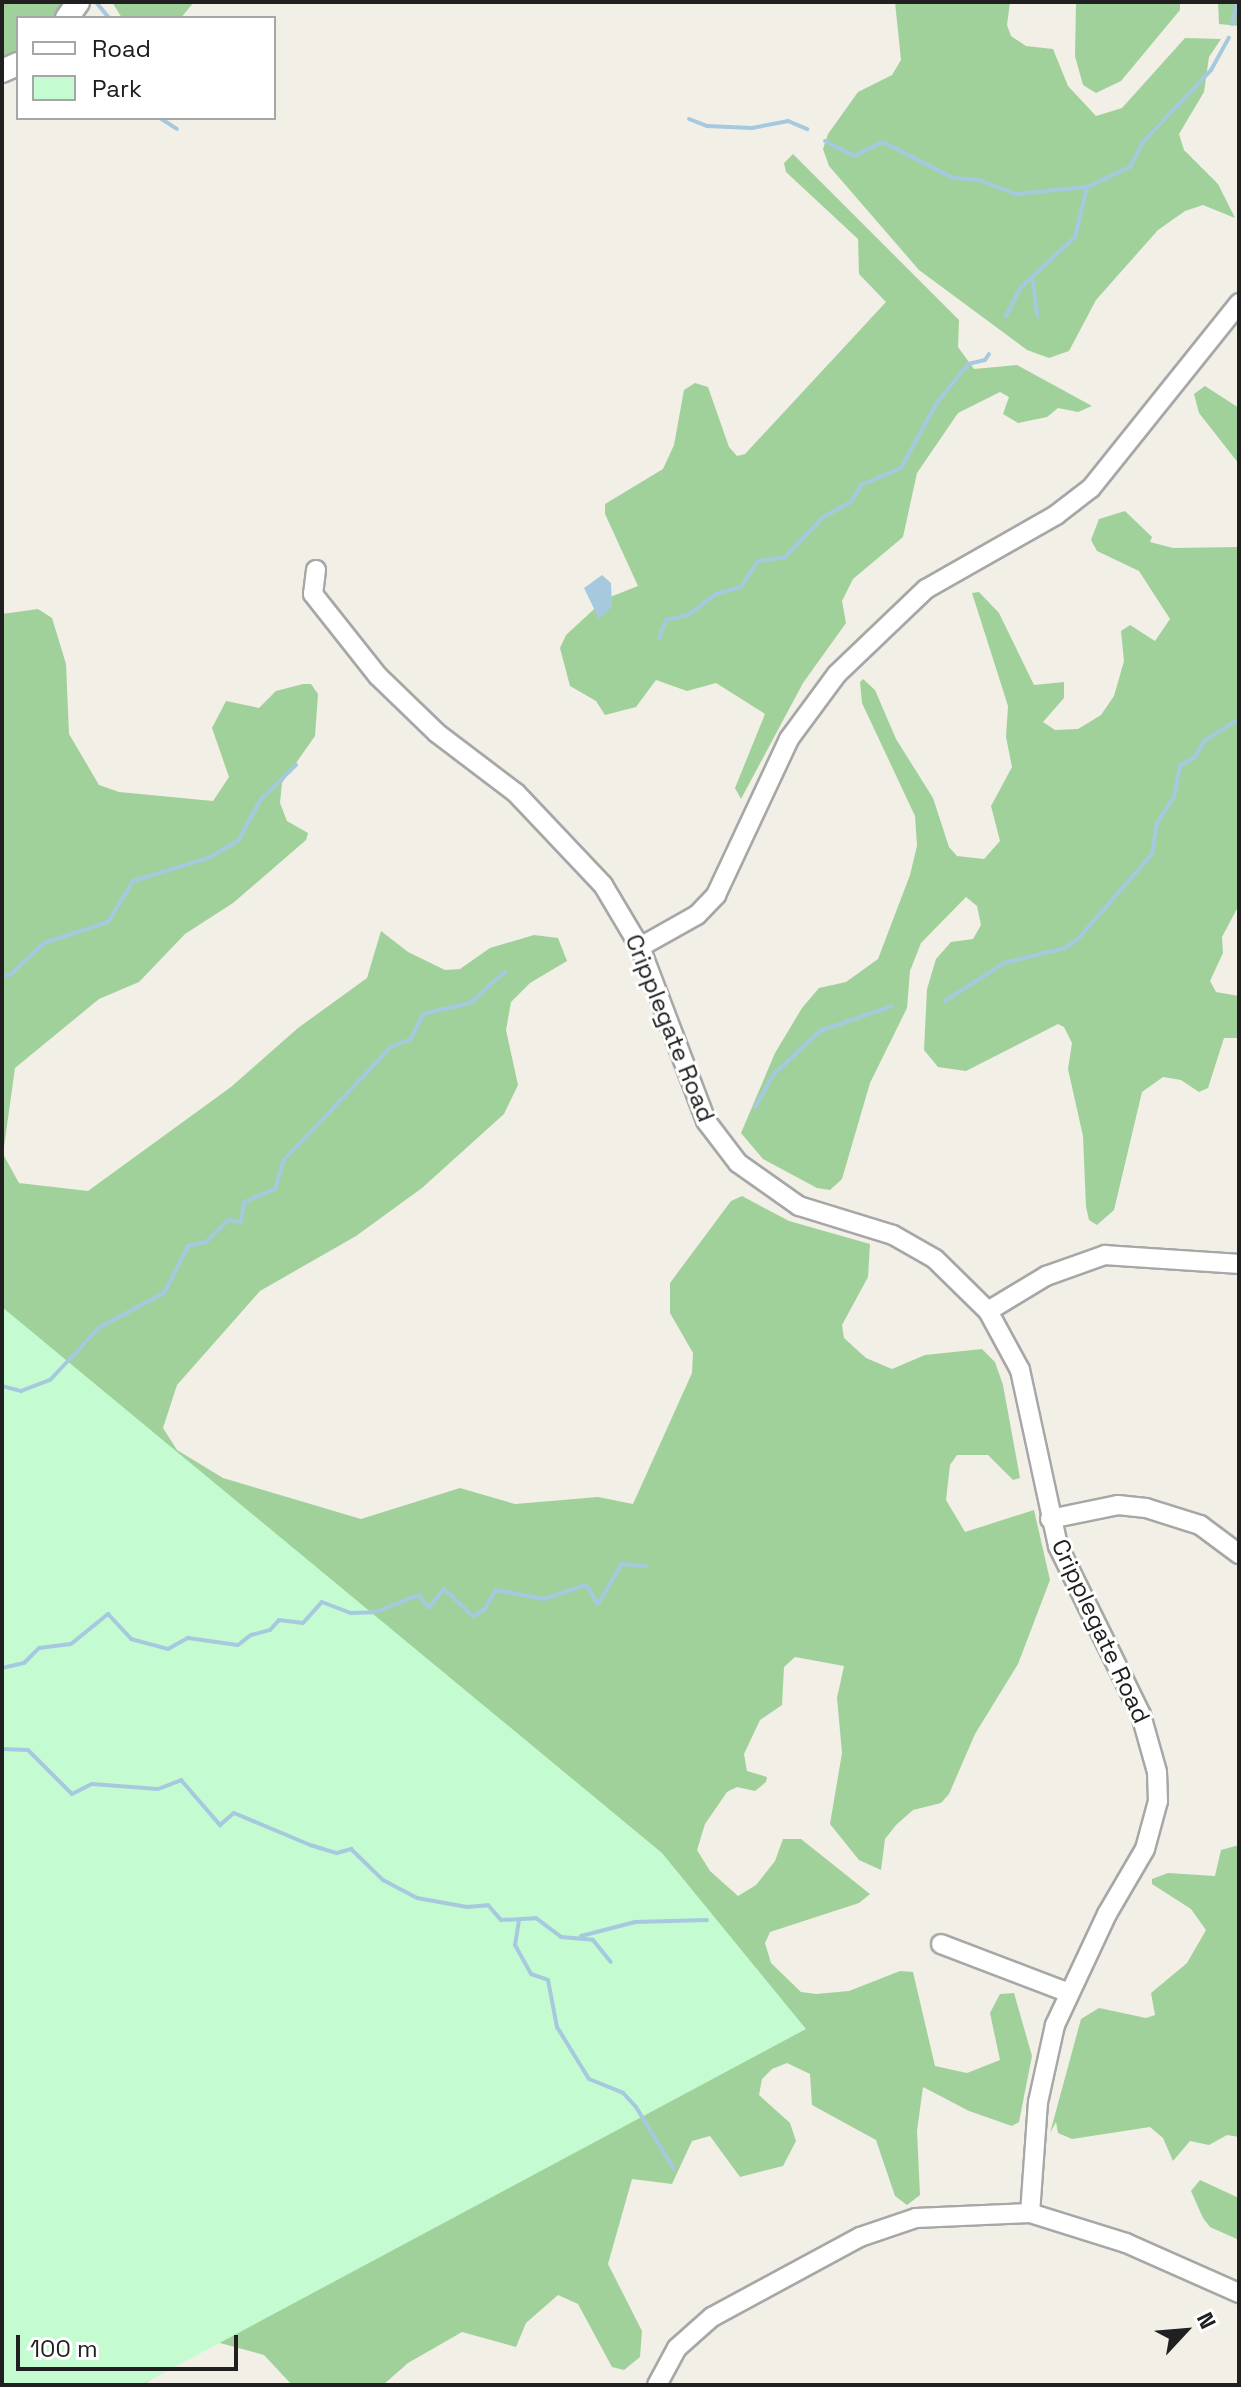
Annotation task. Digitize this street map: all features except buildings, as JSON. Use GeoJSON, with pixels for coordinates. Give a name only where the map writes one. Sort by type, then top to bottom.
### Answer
{"type":"FeatureCollection","features":[{"type":"Feature","properties":{"kind":"street"},"geometry":{"type":"LineString","coordinates":[[640,947],[697,915],[716,895],[789,739],[837,674],[926,589],[1056,515],[1091,488],[1239,303]]}},
{"type":"Feature","properties":{"kind":"street","name":"Cripplegate Road"},"geometry":{"type":"LineString","coordinates":[[316,570],[313,594],[378,676],[562,838],[603,885],[640,947],[706,1121],[738,1163],[799,1206],[912,1244],[957,1275],[988,1311],[1011,1348],[1027,1391],[1050,1519],[1074,1582],[1139,1709],[1157,1772],[1156,1822],[1145,1849],[1069,1993],[1048,2048],[1038,2102],[1030,2213]]}},
{"type":"Feature","properties":{"kind":"street"},"geometry":{"type":"LineString","coordinates":[[988,1311],[1046,1276],[1105,1255],[1239,1264]]}},
{"type":"Feature","properties":{"kind":"street"},"geometry":{"type":"LineString","coordinates":[[1050,1519],[1118,1505],[1146,1508],[1200,1525],[1239,1554]]}},
{"type":"Feature","properties":{"kind":"street"},"geometry":{"type":"LineString","coordinates":[[941,1944],[1069,1993]]}},
{"type":"Feature","properties":{"kind":"street"},"geometry":{"type":"LineString","coordinates":[[657,2385],[677,2348],[712,2317],[860,2237],[916,2218],[950,2213],[1030,2213],[1126,2243],[1239,2293]]}},
{"type":"Feature","properties":{"kind":"green space"},"geometry":{"type":"Polygon","coordinates":[[[2,2],[65,2],[56,16],[16,16],[16,53],[2,59],[2,2]]]}},
{"type":"Feature","properties":{"kind":"green space"},"geometry":{"type":"Polygon","coordinates":[[[112,2],[217,2],[193,3],[183,16],[121,16],[112,2]]]}},
{"type":"Feature","properties":{"kind":"green space"},"geometry":{"type":"Polygon","coordinates":[[[895,2],[1010,2],[1007,25],[1011,36],[1026,46],[1053,49],[1068,86],[1096,116],[1122,108],[1185,38],[1221,39],[1209,57],[1204,92],[1179,134],[1184,150],[1218,184],[1235,218],[1203,205],[1185,211],[1158,230],[1096,300],[1069,351],[1049,358],[1027,350],[919,270],[829,166],[823,149],[828,134],[858,92],[892,75],[901,60],[895,2]]]}},
{"type":"Feature","properties":{"kind":"green space"},"geometry":{"type":"Polygon","coordinates":[[[1076,2],[1180,2],[1180,10],[1121,81],[1096,93],[1083,85],[1075,56],[1076,2]]]}},
{"type":"Feature","properties":{"kind":"green space"},"geometry":{"type":"Polygon","coordinates":[[[1218,2],[1239,2],[1239,26],[1219,24],[1218,2]]]}},
{"type":"Feature","properties":{"kind":"green space"},"geometry":{"type":"Polygon","coordinates":[[[793,154],[959,320],[958,347],[974,369],[1017,365],[1092,406],[1078,412],[1058,408],[1047,417],[1018,423],[1003,414],[1009,397],[1000,392],[958,413],[917,473],[903,537],[853,579],[842,601],[846,623],[803,683],[741,799],[735,788],[765,714],[716,683],[687,691],[656,680],[636,707],[605,715],[596,701],[570,686],[560,648],[566,635],[605,599],[638,586],[605,514],[605,504],[663,469],[674,445],[684,390],[695,383],[708,387],[729,447],[737,456],[745,454],[886,302],[859,274],[858,239],[786,172],[784,163],[793,154]]]}},
{"type":"Feature","properties":{"kind":"green space"},"geometry":{"type":"Polygon","coordinates":[[[1205,386],[1239,408],[1239,464],[1199,413],[1194,394],[1205,386]]]}},
{"type":"Feature","properties":{"kind":"green space"},"geometry":{"type":"Polygon","coordinates":[[[1125,511],[1152,537],[1150,542],[1173,548],[1239,547],[1239,905],[1222,937],[1223,953],[1210,981],[1216,992],[1239,996],[1239,1038],[1224,1038],[1208,1088],[1199,1092],[1181,1080],[1163,1077],[1142,1092],[1114,1210],[1097,1225],[1089,1220],[1086,1207],[1083,1136],[1068,1069],[1072,1043],[1064,1027],[1058,1024],[966,1071],[938,1067],[924,1050],[927,989],[936,959],[951,942],[973,939],[981,925],[977,906],[966,897],[921,943],[910,971],[907,1008],[870,1083],[842,1179],[830,1190],[817,1188],[763,1159],[741,1133],[775,1053],[802,1008],[819,988],[846,982],[878,959],[910,875],[917,846],[915,816],[862,703],[860,682],[863,679],[875,690],[896,739],[933,798],[949,847],[957,856],[984,859],[1000,841],[991,806],[1012,767],[1006,737],[1008,706],[972,593],[979,592],[999,613],[1034,685],[1064,682],[1064,698],[1043,722],[1055,730],[1078,729],[1101,715],[1114,696],[1124,661],[1121,631],[1130,625],[1155,641],[1170,619],[1139,571],[1097,551],[1091,540],[1099,519],[1125,511]]]}},
{"type":"Feature","properties":{"kind":"green space"},"geometry":{"type":"Polygon","coordinates":[[[38,609],[52,618],[66,664],[69,734],[99,785],[119,792],[213,801],[229,777],[212,728],[226,701],[259,708],[276,691],[303,684],[311,684],[318,694],[315,736],[282,783],[280,803],[287,821],[308,833],[306,840],[233,903],[185,934],[139,982],[99,999],[15,1068],[3,1154],[19,1183],[88,1191],[231,1087],[298,1028],[367,978],[381,931],[408,952],[445,970],[460,969],[490,948],[534,935],[558,938],[567,961],[530,983],[511,1002],[506,1030],[518,1085],[504,1114],[422,1188],[356,1236],[260,1291],[177,1385],[163,1428],[177,1450],[223,1478],[361,1519],[460,1488],[515,1504],[598,1497],[633,1504],[692,1373],[693,1353],[670,1313],[670,1283],[731,1201],[742,1196],[789,1221],[870,1244],[868,1277],[842,1325],[844,1338],[866,1358],[892,1369],[925,1355],[982,1349],[995,1362],[1003,1385],[1020,1478],[1013,1480],[988,1455],[957,1455],[950,1465],[946,1500],[965,1532],[1034,1510],[1050,1580],[1018,1664],[975,1734],[949,1794],[941,1803],[913,1810],[896,1825],[885,1839],[881,1870],[859,1860],[830,1824],[842,1753],[837,1698],[844,1666],[795,1657],[784,1667],[782,1705],[760,1720],[744,1754],[747,1771],[767,1777],[766,1782],[755,1791],[737,1787],[727,1792],[705,1824],[697,1850],[710,1871],[738,1896],[756,1885],[775,1861],[783,1839],[801,1839],[870,1894],[859,1903],[770,1932],[765,1943],[771,1963],[801,1992],[816,1994],[849,1991],[900,1971],[913,1972],[935,2066],[967,2073],[1000,2060],[990,2013],[1000,1994],[1014,1993],[1032,2056],[1019,2122],[1012,2126],[969,2111],[923,2087],[917,2131],[920,2195],[907,2205],[895,2196],[876,2140],[812,2105],[810,2074],[787,2063],[772,2069],[762,2079],[759,2095],[790,2123],[796,2141],[783,2166],[740,2177],[710,2136],[692,2141],[672,2184],[632,2179],[608,2264],[642,2331],[640,2357],[624,2370],[612,2367],[578,2304],[558,2295],[526,2323],[516,2347],[462,2332],[408,2363],[383,2385],[292,2385],[264,2355],[209,2340],[143,2385],[2,2385],[2,614],[38,609]]]}},
{"type":"Feature","properties":{"kind":"green space"},"geometry":{"type":"Polygon","coordinates":[[[2,1307],[662,1853],[806,2029],[141,2385],[2,2385],[2,1307]]]}},
{"type":"Feature","properties":{"kind":"green space"},"geometry":{"type":"Polygon","coordinates":[[[1239,1845],[1239,2137],[1227,2135],[1209,2145],[1190,2141],[1173,2161],[1163,2138],[1150,2127],[1072,2139],[1058,2133],[1056,2122],[1050,2133],[1081,2019],[1099,2008],[1146,2018],[1155,2015],[1151,1993],[1187,1963],[1206,1930],[1191,1909],[1152,1884],[1152,1879],[1168,1873],[1215,1876],[1221,1850],[1239,1845]]]}},
{"type":"Feature","properties":{"kind":"green space"},"geometry":{"type":"Polygon","coordinates":[[[1200,2180],[1239,2198],[1239,2240],[1210,2227],[1203,2218],[1191,2191],[1200,2180]]]}},
{"type":"Feature","properties":{"kind":"water"},"geometry":{"type":"Polygon","coordinates":[[[602,575],[611,583],[612,607],[599,619],[584,588],[602,575]]]}},
{"type":"Feature","properties":{"kind":"waterway"},"geometry":{"type":"LineString","coordinates":[[96,2],[107,16]]}},
{"type":"Feature","properties":{"kind":"waterway"},"geometry":{"type":"LineString","coordinates":[[1232,24],[1237,2]]}},
{"type":"Feature","properties":{"kind":"waterway"},"geometry":{"type":"LineString","coordinates":[[825,141],[854,156],[883,142],[953,178],[979,180],[1016,194],[1087,187],[1130,167],[1143,142],[1211,70],[1229,38]]}},
{"type":"Feature","properties":{"kind":"waterway"},"geometry":{"type":"LineString","coordinates":[[689,119],[707,126],[752,128],[788,121],[807,129]]}},
{"type":"Feature","properties":{"kind":"waterway"},"geometry":{"type":"LineString","coordinates":[[163,120],[177,129]]}},
{"type":"Feature","properties":{"kind":"waterway"},"geometry":{"type":"LineString","coordinates":[[1006,316],[1020,288],[1075,237],[1087,187]]}},
{"type":"Feature","properties":{"kind":"waterway"},"geometry":{"type":"LineString","coordinates":[[1033,281],[1037,316]]}},
{"type":"Feature","properties":{"kind":"waterway"},"geometry":{"type":"LineString","coordinates":[[659,638],[666,620],[688,615],[716,594],[741,587],[758,561],[785,557],[823,517],[851,502],[861,485],[901,468],[936,404],[968,364],[985,360],[989,354]]}},
{"type":"Feature","properties":{"kind":"waterway"},"geometry":{"type":"LineString","coordinates":[[945,1001],[1004,963],[1065,948],[1077,940],[1152,854],[1157,823],[1174,797],[1180,766],[1195,757],[1204,741],[1239,719]]}},
{"type":"Feature","properties":{"kind":"waterway"},"geometry":{"type":"LineString","coordinates":[[2,975],[10,975],[44,943],[108,922],[133,881],[208,858],[238,841],[261,799],[296,765]]}},
{"type":"Feature","properties":{"kind":"waterway"},"geometry":{"type":"LineString","coordinates":[[2,1386],[21,1391],[50,1380],[100,1327],[164,1293],[188,1246],[206,1242],[228,1220],[241,1222],[244,1202],[275,1189],[284,1160],[391,1047],[411,1039],[423,1014],[470,1003],[505,972]]}},
{"type":"Feature","properties":{"kind":"waterway"},"geometry":{"type":"LineString","coordinates":[[755,1107],[775,1073],[820,1031],[892,1006]]}},
{"type":"Feature","properties":{"kind":"waterway"},"geometry":{"type":"LineString","coordinates":[[2,1668],[24,1663],[39,1648],[71,1644],[108,1614],[131,1639],[168,1649],[188,1638],[238,1645],[251,1635],[270,1630],[279,1620],[303,1623],[322,1602],[350,1613],[375,1612],[419,1595],[429,1608],[444,1589],[473,1616],[484,1610],[496,1590],[544,1599],[586,1585],[598,1604],[622,1564],[646,1566]]}},
{"type":"Feature","properties":{"kind":"waterway"},"geometry":{"type":"LineString","coordinates":[[2,1727],[2,1749],[28,1750],[72,1794],[92,1784],[158,1789],[181,1780],[220,1825],[234,1813],[310,1845],[337,1853],[351,1849],[383,1880],[417,1898],[467,1907],[488,1905],[501,1920],[536,1918],[561,1937],[593,1940],[611,1962]]}},
{"type":"Feature","properties":{"kind":"waterway"},"geometry":{"type":"LineString","coordinates":[[519,1920],[515,1945],[531,1974],[548,1980],[557,2027],[589,2079],[623,2093],[636,2107],[674,2169]]}},
{"type":"Feature","properties":{"kind":"waterway"},"geometry":{"type":"LineString","coordinates":[[581,1936],[635,1922],[707,1920]]}}]}
